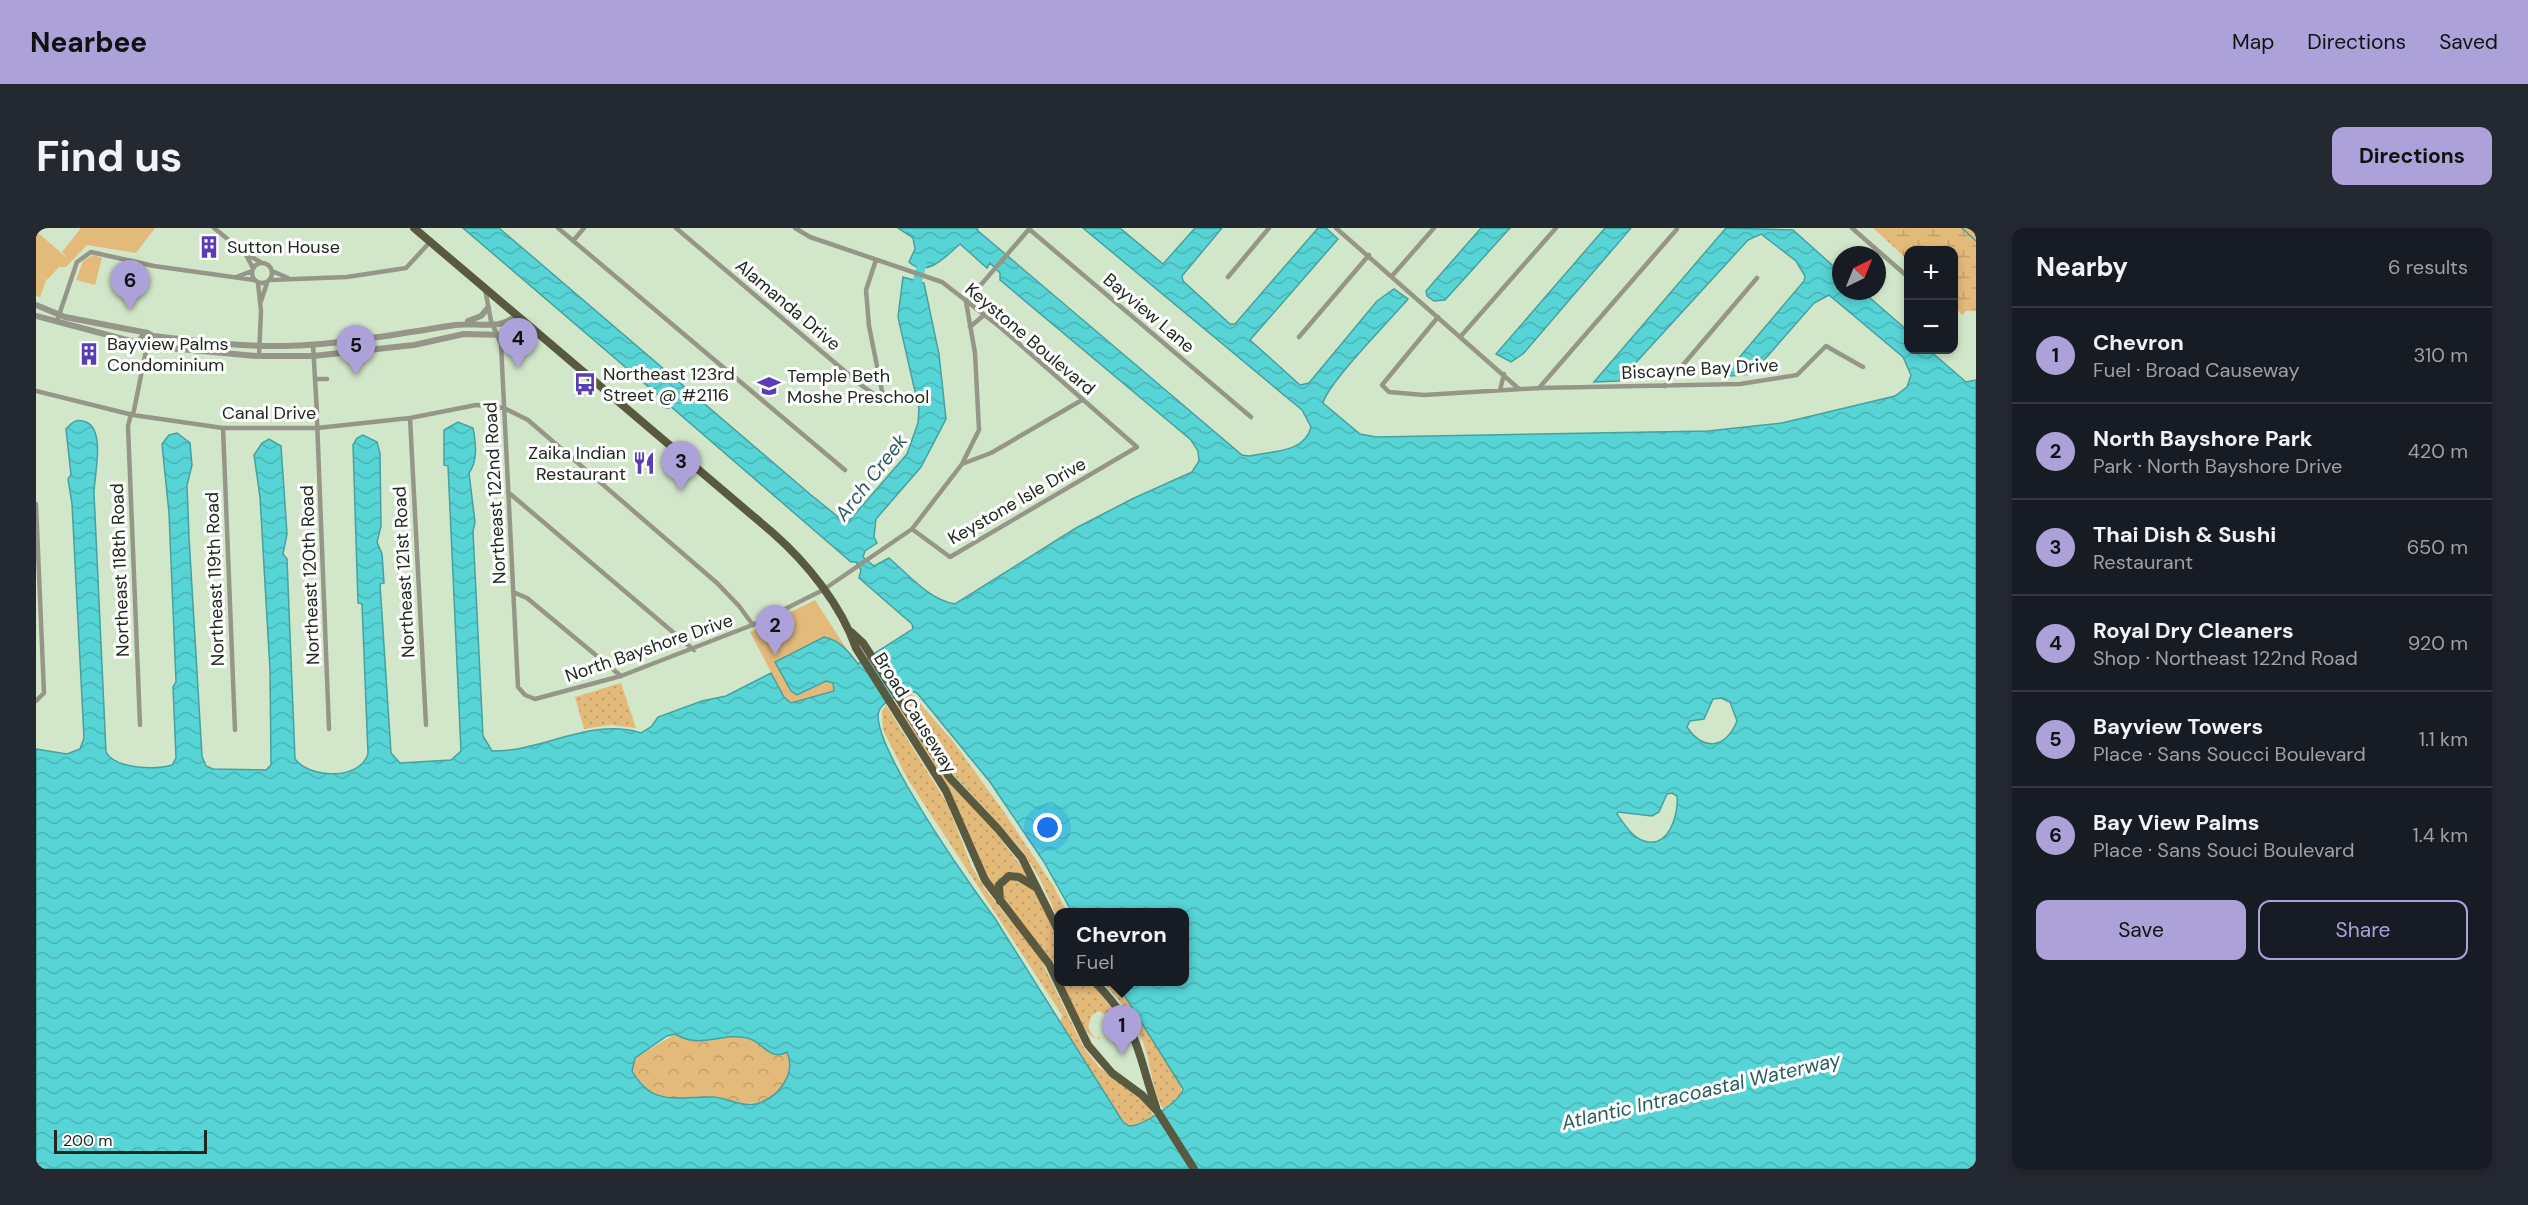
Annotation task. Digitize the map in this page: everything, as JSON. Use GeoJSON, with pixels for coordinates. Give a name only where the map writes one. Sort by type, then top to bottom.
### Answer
{"type":"FeatureCollection","features":[{"type":"Feature","properties":{"kind":"main road","name":"Broad Causeway"},"geometry":{"type":"LineString","coordinates":[[414,228],[783,542],[823,590],[898,705],[950,778],[1010,842],[1041,891],[1054,921]]}},
{"type":"Feature","properties":{"kind":"main road","name":"Broad Causeway"},"geometry":{"type":"LineString","coordinates":[[898,705],[946,791],[975,861],[1000,902],[1044,955],[1054,976]]}},
{"type":"Feature","properties":{"kind":"main road"},"geometry":{"type":"LineString","coordinates":[[1000,902],[999,885],[1009,876],[1019,877],[1041,891]]}},
{"type":"Feature","properties":{"kind":"main road","name":"Broad Causeway"},"geometry":{"type":"LineString","coordinates":[[1058,986],[1092,1052],[1112,1073],[1142,1095],[1158,1112],[1194,1169]]}},
{"type":"Feature","properties":{"kind":"main road","name":"Broad Causeway"},"geometry":{"type":"LineString","coordinates":[[1099,986],[1132,1029],[1158,1112]]}},
{"type":"Feature","properties":{"kind":"street"},"geometry":{"type":"LineString","coordinates":[[214,228],[244,253],[264,263],[272,271],[288,278]]}},
{"type":"Feature","properties":{"kind":"street"},"geometry":{"type":"LineString","coordinates":[[558,228],[845,470]]}},
{"type":"Feature","properties":{"kind":"street"},"geometry":{"type":"LineString","coordinates":[[573,241],[584,228]]}},
{"type":"Feature","properties":{"kind":"street","name":"Alamanda Drive"},"geometry":{"type":"LineString","coordinates":[[676,228],[861,385],[884,401],[869,326],[867,290],[876,260]]}},
{"type":"Feature","properties":{"kind":"street","name":"Keystone Boulevard"},"geometry":{"type":"LineString","coordinates":[[795,228],[810,237],[942,282],[984,315],[1137,447]]}},
{"type":"Feature","properties":{"kind":"street"},"geometry":{"type":"LineString","coordinates":[[1228,277],[1269,228]]}},
{"type":"Feature","properties":{"kind":"street"},"geometry":{"type":"LineString","coordinates":[[1336,228],[1519,389]]}},
{"type":"Feature","properties":{"kind":"street"},"geometry":{"type":"LineString","coordinates":[[1392,276],[1434,228]]}},
{"type":"Feature","properties":{"kind":"street"},"geometry":{"type":"LineString","coordinates":[[1461,336],[1556,228]]}},
{"type":"Feature","properties":{"kind":"street"},"geometry":{"type":"LineString","coordinates":[[1852,228],[1904,274]]}},
{"type":"Feature","properties":{"kind":"street"},"geometry":{"type":"LineString","coordinates":[[966,302],[1030,229]]}},
{"type":"Feature","properties":{"kind":"street","name":"Bayview Lane"},"geometry":{"type":"LineString","coordinates":[[1030,229],[1251,417]]}},
{"type":"Feature","properties":{"kind":"street"},"geometry":{"type":"LineString","coordinates":[[1539,388],[1677,229]]}},
{"type":"Feature","properties":{"kind":"street"},"geometry":{"type":"LineString","coordinates":[[57,323],[79,259],[91,252],[168,269],[268,281],[288,278],[346,277],[406,268],[430,242]]}},
{"type":"Feature","properties":{"kind":"street"},"geometry":{"type":"LineString","coordinates":[[244,253],[256,281],[261,301],[259,356]]}},
{"type":"Feature","properties":{"kind":"street"},"geometry":{"type":"LineString","coordinates":[[1299,337],[1369,255]]}},
{"type":"Feature","properties":{"kind":"street"},"geometry":{"type":"LineString","coordinates":[[236,278],[264,263]]}},
{"type":"Feature","properties":{"kind":"street"},"geometry":{"type":"LineString","coordinates":[[261,301],[272,271]]}},
{"type":"Feature","properties":{"kind":"street"},"geometry":{"type":"LineString","coordinates":[[1665,386],[1757,278]]}},
{"type":"Feature","properties":{"kind":"street","name":"Northeast 122nd Road"},"geometry":{"type":"LineString","coordinates":[[485,289],[492,324],[501,344],[518,687],[525,695]]}},
{"type":"Feature","properties":{"kind":"street","name":"North Bayshore Drive"},"geometry":{"type":"LineString","coordinates":[[525,695],[540,699],[621,676],[694,650],[753,625],[823,590],[912,529],[963,464],[979,430],[975,353],[966,302]]}},
{"type":"Feature","properties":{"kind":"street"},"geometry":{"type":"LineString","coordinates":[[36,305],[59,315],[153,336],[260,345],[313,345],[380,339],[456,325],[508,322],[516,315]]}},
{"type":"Feature","properties":{"kind":"street"},"geometry":{"type":"LineString","coordinates":[[456,325],[478,317],[488,308]]}},
{"type":"Feature","properties":{"kind":"street"},"geometry":{"type":"LineString","coordinates":[[970,327],[984,315]]}},
{"type":"Feature","properties":{"kind":"street"},"geometry":{"type":"LineString","coordinates":[[36,316],[146,345],[259,356],[314,356],[403,347],[464,334],[497,335],[510,333],[524,322]]}},
{"type":"Feature","properties":{"kind":"street","name":"Biscayne Bay Drive"},"geometry":{"type":"LineString","coordinates":[[1438,317],[1382,386],[1389,392],[1424,395],[1539,388],[1740,384],[1797,375],[1826,346],[1833,348],[1856,366],[1863,367]]}},
{"type":"Feature","properties":{"kind":"street"},"geometry":{"type":"LineString","coordinates":[[144,334],[140,338],[146,345]]}},
{"type":"Feature","properties":{"kind":"street"},"geometry":{"type":"LineString","coordinates":[[146,345],[153,336]]}},
{"type":"Feature","properties":{"kind":"street","name":"Northeast 118th Road"},"geometry":{"type":"LineString","coordinates":[[140,726],[128,426],[146,345]]}},
{"type":"Feature","properties":{"kind":"street"},"geometry":{"type":"LineString","coordinates":[[313,345],[317,413]]}},
{"type":"Feature","properties":{"kind":"street"},"geometry":{"type":"LineString","coordinates":[[1500,390],[1504,374]]}},
{"type":"Feature","properties":{"kind":"street"},"geometry":{"type":"LineString","coordinates":[[315,379],[327,379]]}},
{"type":"Feature","properties":{"kind":"street","name":"Canal Drive"},"geometry":{"type":"LineString","coordinates":[[36,391],[132,415],[223,428],[317,428],[410,418],[476,405],[504,408]]}},
{"type":"Feature","properties":{"kind":"street"},"geometry":{"type":"LineString","coordinates":[[963,464],[991,453],[1082,400]]}},
{"type":"Feature","properties":{"kind":"street"},"geometry":{"type":"LineString","coordinates":[[504,408],[528,420],[709,576],[740,606],[753,625]]}},
{"type":"Feature","properties":{"kind":"street","name":"Northeast 121st Road"},"geometry":{"type":"LineString","coordinates":[[410,418],[426,725]]}},
{"type":"Feature","properties":{"kind":"street","name":"Northeast 120th Road"},"geometry":{"type":"LineString","coordinates":[[317,420],[329,729]]}},
{"type":"Feature","properties":{"kind":"street","name":"Northeast 119th Road"},"geometry":{"type":"LineString","coordinates":[[223,428],[234,730]]}},
{"type":"Feature","properties":{"kind":"street","name":"Keystone Isle Drive"},"geometry":{"type":"LineString","coordinates":[[912,529],[950,557],[1137,447]]}},
{"type":"Feature","properties":{"kind":"street"},"geometry":{"type":"LineString","coordinates":[[508,492],[694,650]]}},
{"type":"Feature","properties":{"kind":"street"},"geometry":{"type":"LineString","coordinates":[[36,504],[39,620],[44,693],[36,701]]}},
{"type":"Feature","properties":{"kind":"street"},"geometry":{"type":"LineString","coordinates":[[513,592],[527,598],[621,676]]}},
{"type":"Feature","properties":{"kind":"green space"},"geometry":{"type":"Polygon","coordinates":[[[81,228],[155,228],[136,253],[87,245],[66,267],[59,267],[47,280],[40,274],[46,280],[40,297],[36,296],[36,231],[67,258],[62,252],[81,228]]]}},
{"type":"Feature","properties":{"kind":"green space"},"geometry":{"type":"Polygon","coordinates":[[[1873,228],[1976,228],[1976,311],[1966,311],[1962,315],[1958,310],[1958,246],[1904,246],[1904,256],[1873,228]]]}},
{"type":"Feature","properties":{"kind":"green space"},"geometry":{"type":"Polygon","coordinates":[[[93,255],[102,258],[95,285],[76,280],[83,261],[93,255]]]}},
{"type":"Feature","properties":{"kind":"green space"},"geometry":{"type":"Polygon","coordinates":[[[815,600],[846,648],[833,639],[797,695],[826,681],[833,683],[834,691],[791,703],[784,697],[750,632],[815,600]]]}},
{"type":"Feature","properties":{"kind":"green space"},"geometry":{"type":"Polygon","coordinates":[[[621,683],[636,728],[610,725],[584,729],[575,697],[621,683]]]}},
{"type":"Feature","properties":{"kind":"green space"},"geometry":{"type":"Polygon","coordinates":[[[908,690],[952,740],[1002,809],[1054,887],[1065,908],[1054,908],[1054,910],[1040,879],[1022,850],[954,775],[902,694],[908,690]]]}},
{"type":"Feature","properties":{"kind":"green space"},"geometry":{"type":"Polygon","coordinates":[[[886,705],[948,805],[971,865],[985,889],[1039,956],[1084,1048],[1099,1067],[1143,1101],[1154,1115],[1138,1126],[1129,1126],[1123,1122],[1060,1023],[1062,1015],[907,778],[883,730],[882,711],[886,705]]]}},
{"type":"Feature","properties":{"kind":"green space"},"geometry":{"type":"Polygon","coordinates":[[[898,705],[944,775],[990,825],[1031,879],[1007,874],[994,890],[974,851],[950,791],[896,706],[898,705]]]}},
{"type":"Feature","properties":{"kind":"green space"},"geometry":{"type":"Polygon","coordinates":[[[1011,877],[1031,887],[1045,907],[1054,927],[1054,968],[1046,954],[1000,892],[1011,877]]]}},
{"type":"Feature","properties":{"kind":"green space"},"geometry":{"type":"Polygon","coordinates":[[[1063,986],[1094,986],[1116,1014],[1116,1022],[1109,1012],[1106,1015],[1099,1011],[1091,1016],[1088,1028],[1094,1037],[1098,1038],[1099,1034],[1100,1039],[1093,1037],[1081,1025],[1063,986]]]}},
{"type":"Feature","properties":{"kind":"green space"},"geometry":{"type":"Polygon","coordinates":[[[1106,986],[1119,986],[1181,1083],[1181,1097],[1163,1109],[1139,1032],[1116,997],[1106,986]]]}},
{"type":"Feature","properties":{"kind":"green space"},"geometry":{"type":"Polygon","coordinates":[[[675,1034],[694,1041],[728,1037],[747,1038],[771,1053],[787,1052],[790,1065],[787,1079],[780,1091],[761,1102],[736,1102],[697,1097],[669,1099],[656,1095],[640,1082],[632,1071],[635,1058],[675,1034]]]}},
{"type":"Feature","properties":{"kind":"water","name":"Atlantic Intracoastal Waterway"},"geometry":{"type":"Polygon","coordinates":[[[463,228],[499,228],[811,495],[842,520],[849,521],[907,454],[918,423],[919,409],[898,317],[903,277],[924,283],[939,354],[946,419],[921,467],[876,519],[874,537],[877,543],[865,551],[863,557],[874,566],[889,558],[928,592],[955,604],[1076,528],[1192,472],[1199,461],[1198,451],[1191,440],[1000,280],[1000,273],[990,263],[987,268],[960,244],[936,264],[923,268],[916,267],[909,262],[915,249],[913,238],[898,228],[978,228],[977,230],[1242,455],[1249,456],[1286,449],[1302,442],[1308,436],[1311,427],[1302,410],[1083,228],[1120,228],[1163,264],[1195,228],[1222,228],[1182,276],[1183,281],[1230,324],[1235,324],[1318,228],[1326,228],[1338,239],[1250,340],[1300,385],[1309,383],[1377,301],[1394,289],[1408,299],[1336,381],[1323,403],[1360,434],[1376,437],[1708,431],[1782,423],[1895,396],[1907,387],[1911,375],[1903,357],[1835,300],[1872,300],[1904,328],[1904,354],[1934,354],[1966,382],[1976,380],[1976,1169],[36,1169],[36,749],[67,754],[80,749],[84,738],[72,504],[68,479],[71,475],[66,429],[70,424],[80,420],[86,422],[96,434],[98,455],[94,493],[106,752],[118,762],[146,768],[172,765],[176,758],[173,687],[176,682],[169,513],[162,444],[169,435],[177,433],[190,443],[192,465],[187,485],[202,756],[206,766],[213,769],[266,770],[271,765],[270,670],[260,497],[254,455],[262,443],[269,439],[281,446],[287,534],[283,554],[287,559],[295,759],[302,766],[312,770],[334,774],[355,769],[368,754],[362,604],[358,603],[353,445],[357,438],[363,435],[377,442],[380,453],[381,526],[377,542],[382,554],[384,583],[380,584],[391,753],[400,763],[451,760],[461,751],[448,466],[444,465],[444,430],[458,422],[473,428],[475,440],[475,458],[469,473],[475,522],[473,531],[483,736],[492,751],[511,750],[603,729],[622,729],[641,733],[651,727],[658,717],[702,701],[726,696],[771,673],[784,697],[791,703],[834,691],[833,683],[826,681],[797,695],[791,691],[775,662],[824,637],[848,651],[858,664],[913,629],[912,624],[859,578],[861,570],[856,562],[851,562],[669,405],[669,408],[661,404],[666,402],[463,228]],[[1721,698],[1713,699],[1704,719],[1690,721],[1687,727],[1700,740],[1707,743],[1714,744],[1721,741],[1727,737],[1737,721],[1730,702],[1721,698]],[[1672,793],[1667,794],[1659,812],[1652,816],[1618,812],[1617,814],[1629,830],[1640,839],[1653,842],[1660,840],[1671,828],[1676,812],[1677,796],[1672,793]],[[675,1034],[667,1036],[635,1058],[632,1071],[649,1091],[668,1098],[714,1097],[755,1104],[771,1097],[783,1085],[787,1077],[789,1061],[787,1052],[771,1053],[747,1038],[728,1037],[703,1041],[685,1039],[675,1034]]]}},
{"type":"Feature","properties":{"kind":"water"},"geometry":{"type":"Polygon","coordinates":[[[1481,228],[1510,228],[1445,300],[1434,301],[1427,296],[1426,291],[1481,228]]]}},
{"type":"Feature","properties":{"kind":"water"},"geometry":{"type":"Polygon","coordinates":[[[1605,228],[1631,228],[1523,354],[1511,362],[1496,354],[1605,228]]]}},
{"type":"Feature","properties":{"kind":"water"},"geometry":{"type":"Polygon","coordinates":[[[1726,228],[1793,230],[1832,265],[1832,298],[1829,295],[1814,303],[1752,374],[1731,376],[1726,373],[1804,281],[1805,276],[1796,261],[1761,234],[1748,240],[1619,381],[1594,382],[1726,228]]]}},
{"type":"Feature","properties":{"kind":"waterway"},"geometry":{"type":"LineString","coordinates":[[1962,228],[1976,241]]}},
{"type":"Feature","properties":{"kind":"waterway","name":"Arch Creek"},"geometry":{"type":"LineString","coordinates":[[914,293],[924,257]]}},
{"type":"Feature","properties":{"kind":"place","name":"Sutton House"},"geometry":{"type":"Point","coordinates":[209,247]}},
{"type":"Feature","properties":{"kind":"place","name":"Bay View Palms"},"geometry":{"type":"Point","coordinates":[130,310]}},
{"type":"Feature","properties":{"kind":"place","name":"Bayview Palms Condominium"},"geometry":{"type":"Point","coordinates":[89,354]}},
{"type":"Feature","properties":{"kind":"place","name":"Royal Dry Cleaners"},"geometry":{"type":"Point","coordinates":[518,368]}},
{"type":"Feature","properties":{"kind":"place","name":"Bayview Towers"},"geometry":{"type":"Point","coordinates":[356,375]}},
{"type":"Feature","properties":{"kind":"place","name":"Northeast 123rd Street @ #2116"},"geometry":{"type":"Point","coordinates":[585,384]}},
{"type":"Feature","properties":{"kind":"place","name":"Temple Beth Moshe Preschool"},"geometry":{"type":"Point","coordinates":[769,386]}},
{"type":"Feature","properties":{"kind":"place","name":"Zaika Indian Restaurant"},"geometry":{"type":"Point","coordinates":[644,463]}},
{"type":"Feature","properties":{"kind":"place","name":"Thai Dish & Sushi"},"geometry":{"type":"Point","coordinates":[681,491]}},
{"type":"Feature","properties":{"kind":"place","name":"North Bayshore Park"},"geometry":{"type":"Point","coordinates":[775,655]}},
{"type":"Feature","properties":{"kind":"place","name":"Chevron"},"geometry":{"type":"Point","coordinates":[1122,1055]}}]}
